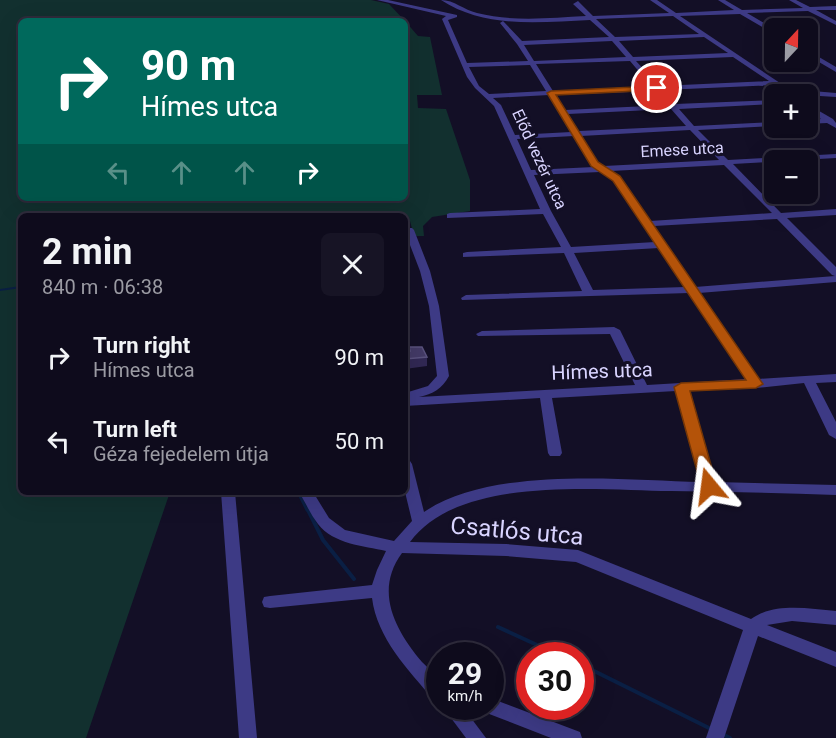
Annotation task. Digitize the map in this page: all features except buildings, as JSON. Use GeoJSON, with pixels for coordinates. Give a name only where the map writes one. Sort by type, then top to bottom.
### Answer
{"type":"FeatureCollection","features":[{"type":"Feature","properties":{"kind":"street"},"geometry":{"type":"LineString","coordinates":[[380,0],[452,15],[509,20],[836,8]]}},
{"type":"Feature","properties":{"kind":"street"},"geometry":{"type":"LineString","coordinates":[[444,0],[473,14],[509,20]]}},
{"type":"Feature","properties":{"kind":"street"},"geometry":{"type":"LineString","coordinates":[[653,0],[777,83]]}},
{"type":"Feature","properties":{"kind":"street"},"geometry":{"type":"LineString","coordinates":[[721,0],[764,26]]}},
{"type":"Feature","properties":{"kind":"street"},"geometry":{"type":"LineString","coordinates":[[792,0],[836,23]]}},
{"type":"Feature","properties":{"kind":"street"},"geometry":{"type":"LineString","coordinates":[[578,3],[576,4],[614,39],[692,128],[836,273]]}},
{"type":"Feature","properties":{"kind":"street","name":"Előd vezér utca"},"geometry":{"type":"LineString","coordinates":[[452,15],[445,19],[465,66],[477,87],[497,105],[546,211],[559,232],[589,294]]}},
{"type":"Feature","properties":{"kind":"street"},"geometry":{"type":"LineString","coordinates":[[509,20],[531,63],[595,164],[617,178],[756,384]]}},
{"type":"Feature","properties":{"kind":"street"},"geometry":{"type":"LineString","coordinates":[[520,42],[706,35]]}},
{"type":"Feature","properties":{"kind":"street"},"geometry":{"type":"LineString","coordinates":[[465,66],[735,55]]}},
{"type":"Feature","properties":{"kind":"street"},"geometry":{"type":"LineString","coordinates":[[818,59],[836,70]]}},
{"type":"Feature","properties":{"kind":"street"},"geometry":{"type":"LineString","coordinates":[[489,96],[777,83]]}},
{"type":"Feature","properties":{"kind":"street"},"geometry":{"type":"LineString","coordinates":[[818,94],[836,95]]}},
{"type":"Feature","properties":{"kind":"street"},"geometry":{"type":"LineString","coordinates":[[562,112],[764,102]]}},
{"type":"Feature","properties":{"kind":"street"},"geometry":{"type":"LineString","coordinates":[[818,113],[834,123]]}},
{"type":"Feature","properties":{"kind":"street"},"geometry":{"type":"LineString","coordinates":[[818,122],[834,123]]}},
{"type":"Feature","properties":{"kind":"street"},"geometry":{"type":"LineString","coordinates":[[513,137],[764,124]]}},
{"type":"Feature","properties":{"kind":"street","name":"Emese utca"},"geometry":{"type":"LineString","coordinates":[[529,173],[836,156]]}},
{"type":"Feature","properties":{"kind":"street"},"geometry":{"type":"LineString","coordinates":[[450,216],[546,211]]}},
{"type":"Feature","properties":{"kind":"street"},"geometry":{"type":"LineString","coordinates":[[648,224],[836,212]]}},
{"type":"Feature","properties":{"kind":"street"},"geometry":{"type":"LineString","coordinates":[[408,396],[434,388],[441,382],[443,376],[434,306],[425,271],[409,230]]}},
{"type":"Feature","properties":{"kind":"street"},"geometry":{"type":"LineString","coordinates":[[467,255],[663,245]]}},
{"type":"Feature","properties":{"kind":"street"},"geometry":{"type":"LineString","coordinates":[[465,298],[693,290],[836,279]]}},
{"type":"Feature","properties":{"kind":"street"},"geometry":{"type":"LineString","coordinates":[[482,334],[614,330],[643,389]]}},
{"type":"Feature","properties":{"kind":"street","name":"Hímes utca"},"geometry":{"type":"LineString","coordinates":[[408,402],[836,378]]}},
{"type":"Feature","properties":{"kind":"street"},"geometry":{"type":"LineString","coordinates":[[808,380],[836,435]]}},
{"type":"Feature","properties":{"kind":"street"},"geometry":{"type":"LineString","coordinates":[[681,387],[709,486]]}},
{"type":"Feature","properties":{"kind":"street"},"geometry":{"type":"LineString","coordinates":[[545,393],[555,453]]}},
{"type":"Feature","properties":{"kind":"street"},"geometry":{"type":"LineString","coordinates":[[408,476],[419,521]]}},
{"type":"Feature","properties":{"kind":"street"},"geometry":{"type":"LineString","coordinates":[[426,678],[411,662],[383,615],[379,591],[380,581],[395,547],[419,521],[452,504],[488,493],[561,484],[836,490]]}},
{"type":"Feature","properties":{"kind":"street"},"geometry":{"type":"LineString","coordinates":[[228,495],[248,738]]}},
{"type":"Feature","properties":{"kind":"street","name":"Csatlós utca"},"geometry":{"type":"LineString","coordinates":[[308,495],[322,519],[337,532],[374,544],[578,556],[836,660]]}},
{"type":"Feature","properties":{"kind":"street"},"geometry":{"type":"LineString","coordinates":[[270,602],[379,591]]}},
{"type":"Feature","properties":{"kind":"street"},"geometry":{"type":"LineString","coordinates":[[715,738],[753,626],[761,618],[772,616],[836,618]]}},
{"type":"Feature","properties":{"kind":"street"},"geometry":{"type":"LineString","coordinates":[[504,711],[573,738]]}},
{"type":"Feature","properties":{"kind":"street"},"geometry":{"type":"LineString","coordinates":[[462,720],[477,738]]}},
{"type":"Feature","properties":{"kind":"green space"},"geometry":{"type":"Polygon","coordinates":[[[0,0],[371,0],[389,4],[402,18],[18,18],[18,201],[408,201],[408,24],[418,36],[430,37],[442,95],[417,95],[418,108],[446,109],[470,180],[470,211],[432,217],[423,226],[424,236],[414,236],[410,221],[408,221],[408,213],[18,213],[18,495],[169,495],[86,738],[0,738],[0,0]]]}},
{"type":"Feature","properties":{"kind":"waterway"},"geometry":{"type":"LineString","coordinates":[[0,290],[18,287]]}},
{"type":"Feature","properties":{"kind":"waterway"},"geometry":{"type":"LineString","coordinates":[[300,495],[307,510]]}},
{"type":"Feature","properties":{"kind":"waterway"},"geometry":{"type":"LineString","coordinates":[[307,508],[323,540],[354,579]]}},
{"type":"Feature","properties":{"kind":"waterway"},"geometry":{"type":"LineString","coordinates":[[498,627],[531,642]]}},
{"type":"Feature","properties":{"kind":"waterway"},"geometry":{"type":"LineString","coordinates":[[594,671],[711,729]]}},
{"type":"Feature","properties":{"kind":"waterway"},"geometry":{"type":"LineString","coordinates":[[722,734],[730,738]]}},
{"type":"Feature","properties":{"kind":"route"},"geometry":{"type":"LineString","coordinates":[[657,88],[551,93],[595,164],[617,178],[756,384],[681,387],[709,486]]}}]}
